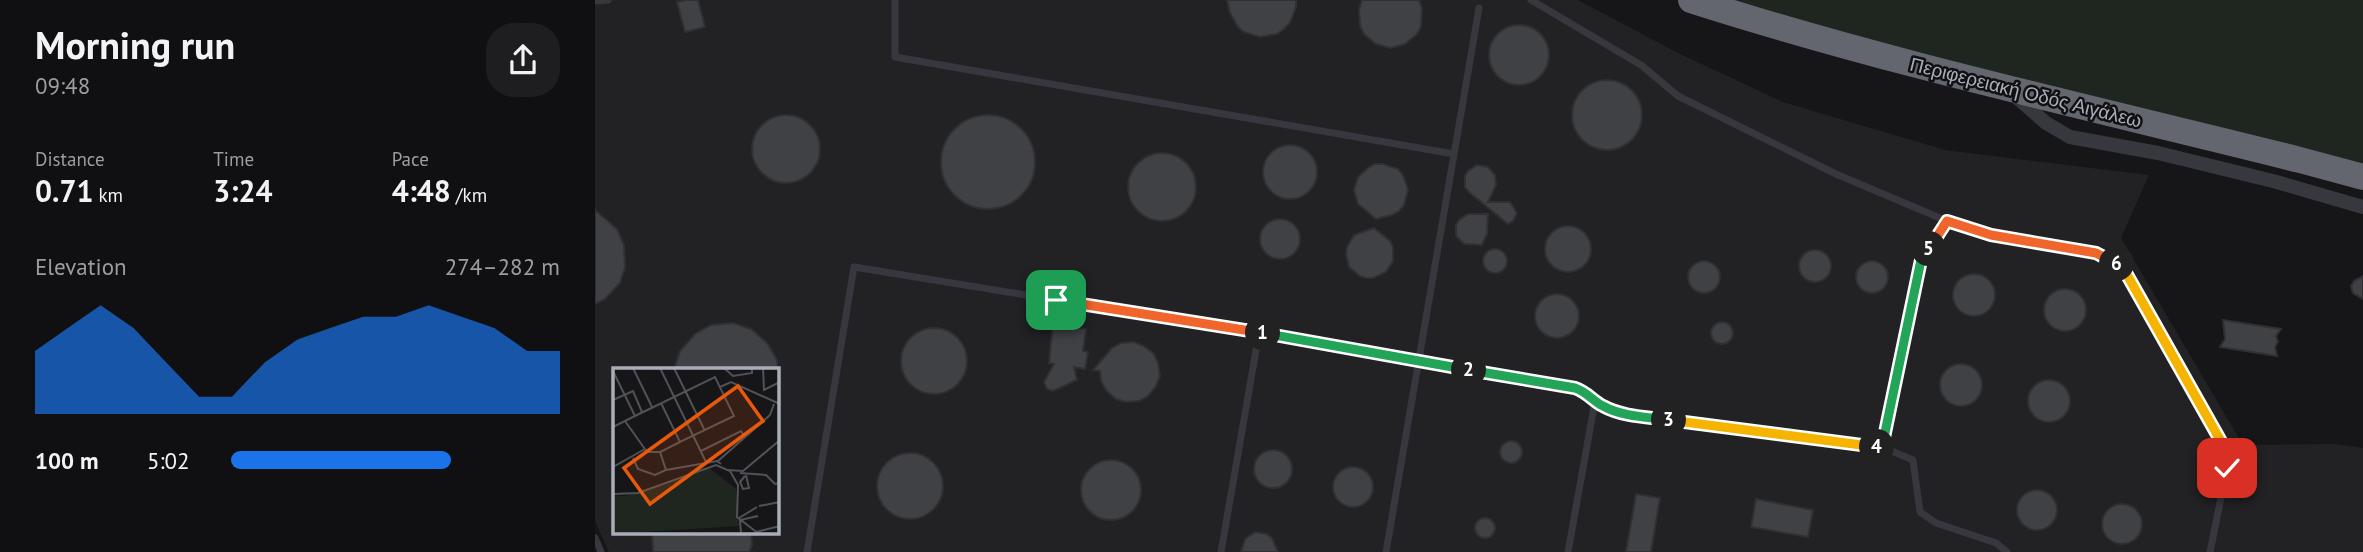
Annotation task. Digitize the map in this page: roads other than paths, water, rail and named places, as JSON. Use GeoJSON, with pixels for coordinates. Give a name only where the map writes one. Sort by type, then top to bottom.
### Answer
{"type":"FeatureCollection","features":[{"type":"Feature","properties":{"kind":"highway","name":"Περιφερειακή Οδός Αιγάλεω"},"geometry":{"type":"LineString","coordinates":[[1691,0],[1874,54],[2363,177]]}},
{"type":"Feature","properties":{"kind":"street"},"geometry":{"type":"LineString","coordinates":[[2004,87],[2046,123],[2070,137],[2158,153],[2273,181],[2363,207]]}},
{"type":"Feature","properties":{"kind":"lane"},"geometry":{"type":"LineString","coordinates":[[595,1],[608,0]]}},
{"type":"Feature","properties":{"kind":"lane"},"geometry":{"type":"LineString","coordinates":[[895,0],[895,57],[1454,154]]}},
{"type":"Feature","properties":{"kind":"lane"},"geometry":{"type":"LineString","coordinates":[[1531,0],[1641,65],[1678,96],[1836,174],[1947,221],[1991,235],[2096,253],[2115,262],[2126,273],[2223,445],[2227,468],[2210,552]]}},
{"type":"Feature","properties":{"kind":"lane"},"geometry":{"type":"LineString","coordinates":[[1386,552],[1479,8]]}},
{"type":"Feature","properties":{"kind":"lane"},"geometry":{"type":"LineString","coordinates":[[1882,447],[1921,260],[1947,221]]}},
{"type":"Feature","properties":{"kind":"lane"},"geometry":{"type":"LineString","coordinates":[[807,552],[854,267],[1575,388],[1619,413],[1882,447],[1913,460],[1920,512],[1937,523],[1996,542],[2007,552]]}},
{"type":"Feature","properties":{"kind":"lane"},"geometry":{"type":"LineString","coordinates":[[1221,552],[1259,333]]}},
{"type":"Feature","properties":{"kind":"lane"},"geometry":{"type":"LineString","coordinates":[[1568,552],[1595,401]]}},
{"type":"Feature","properties":{"kind":"lane"},"geometry":{"type":"LineString","coordinates":[[595,538],[601,552]]}}]}
